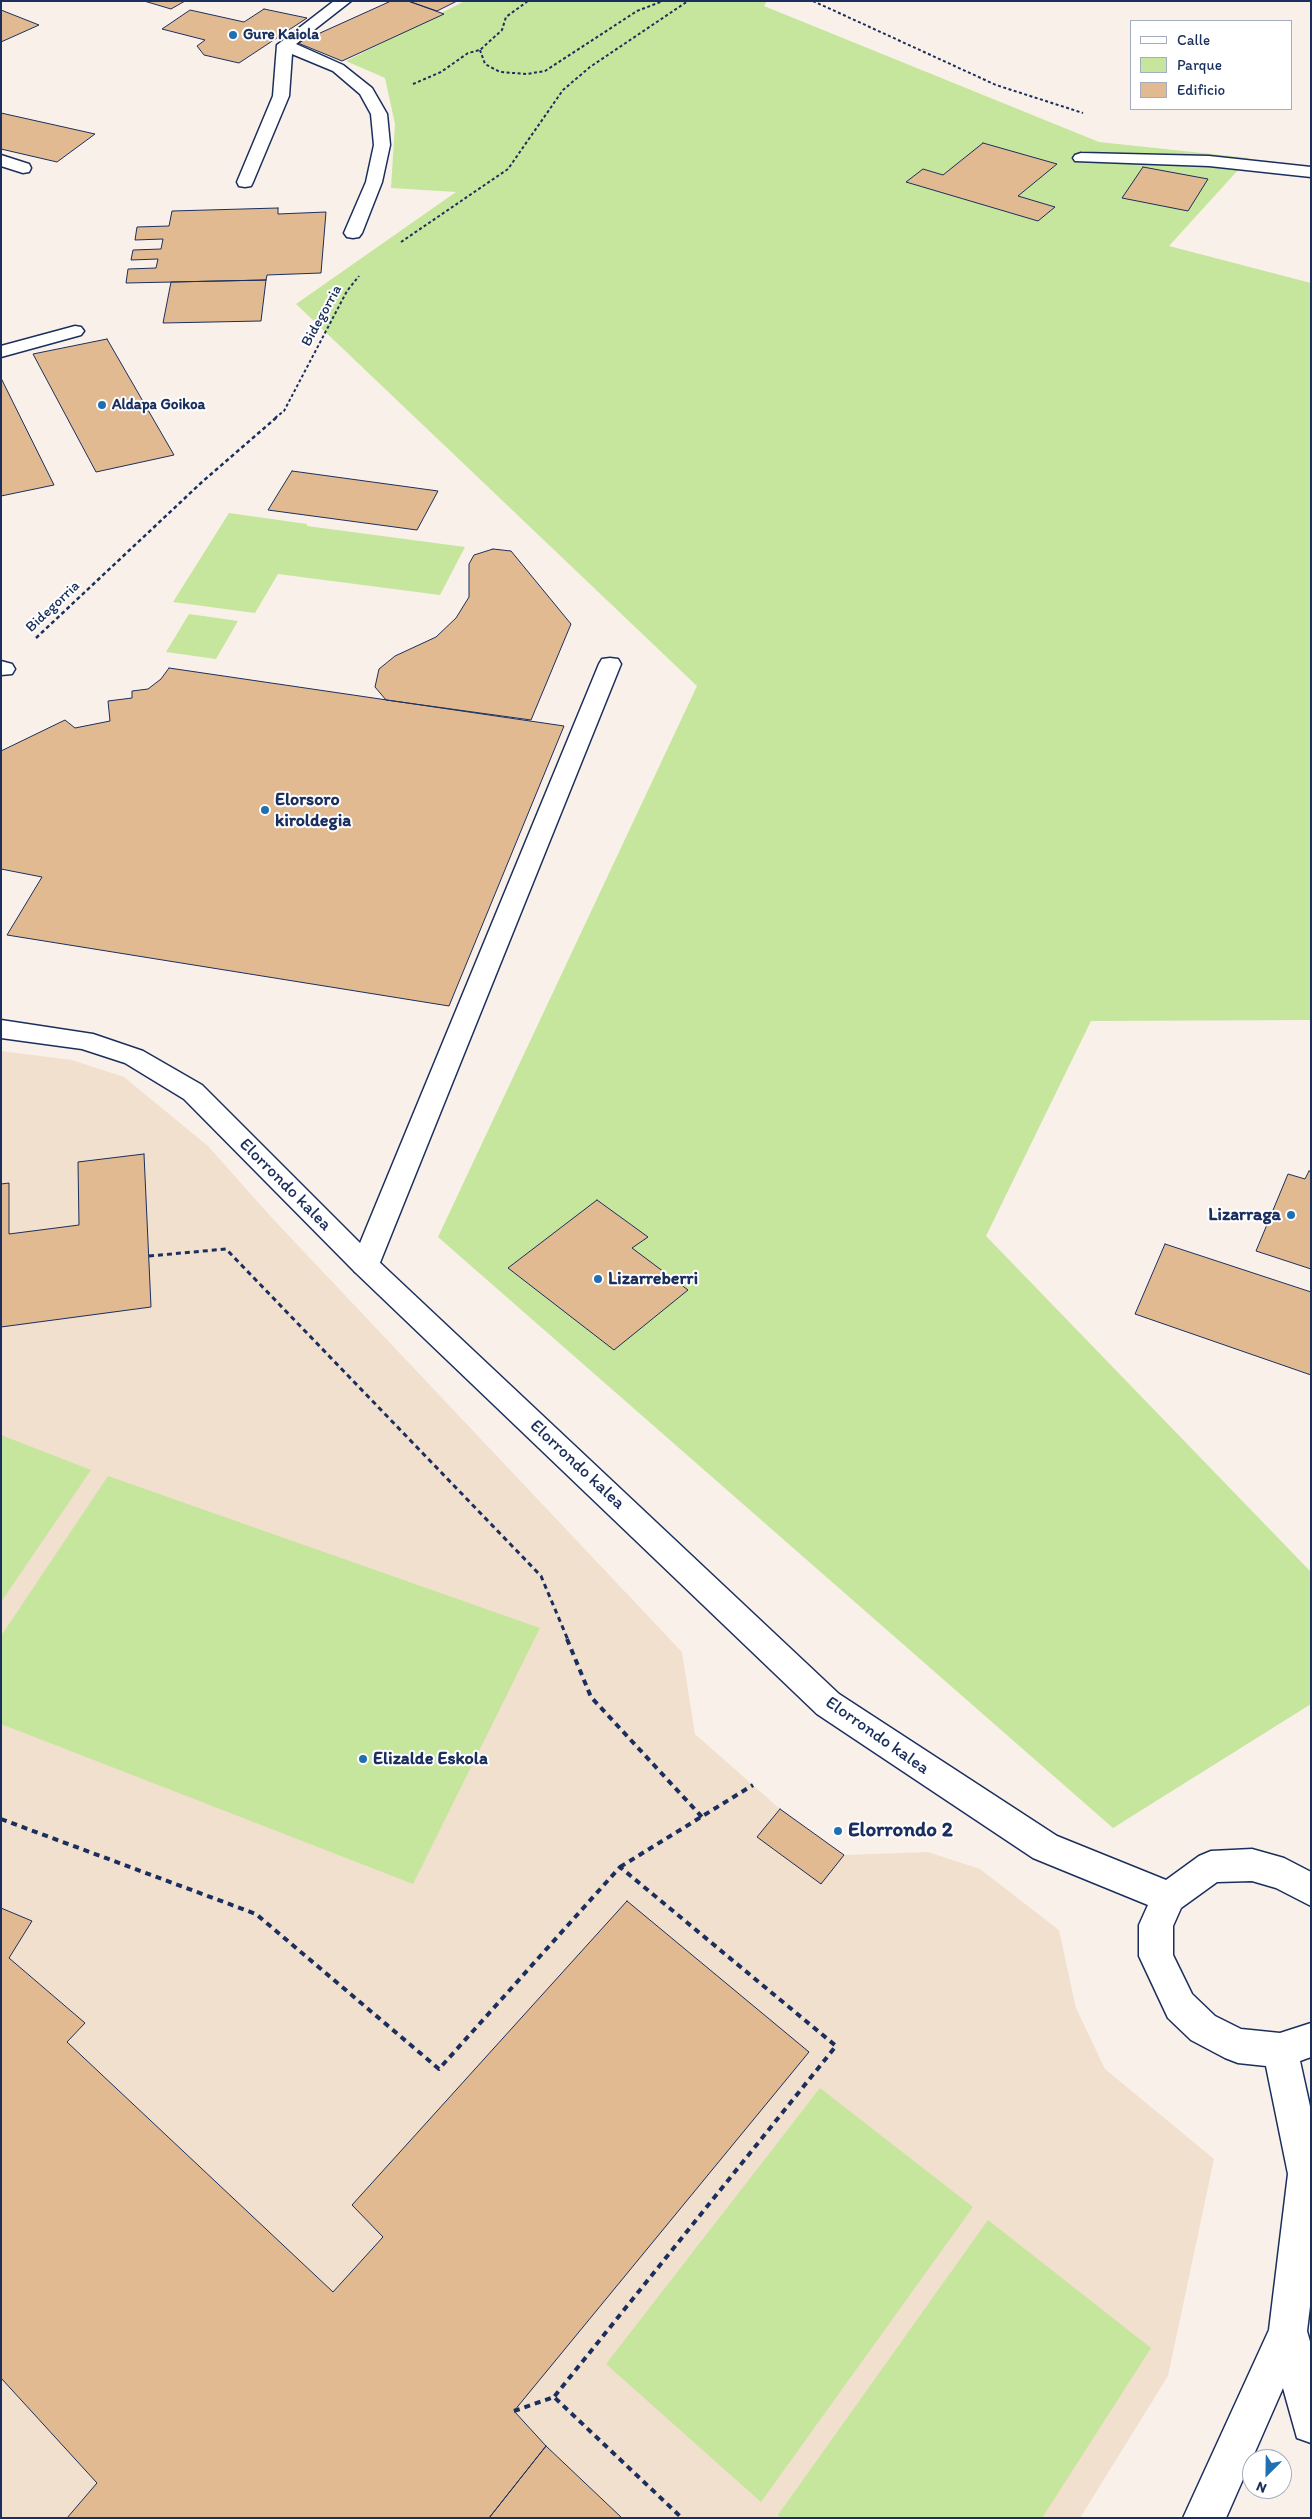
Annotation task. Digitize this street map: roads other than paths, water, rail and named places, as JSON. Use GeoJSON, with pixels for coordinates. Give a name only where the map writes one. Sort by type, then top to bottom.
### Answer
{"type":"FeatureCollection","features":[{"type":"Feature","properties":{"kind":"street"},"geometry":{"type":"LineString","coordinates":[[245,182],[281,96],[285,45],[344,1]]}},
{"type":"Feature","properties":{"kind":"street"},"geometry":{"type":"LineString","coordinates":[[285,45],[338,68],[366,90],[379,114],[382,145],[374,182],[352,233]]}},
{"type":"Feature","properties":{"kind":"street"},"geometry":{"type":"LineString","coordinates":[[1082,158],[1209,161],[1311,172]]}},
{"type":"Feature","properties":{"kind":"street"},"geometry":{"type":"LineString","coordinates":[[1,160],[23,168]]}},
{"type":"Feature","properties":{"kind":"street"},"geometry":{"type":"LineString","coordinates":[[1,352],[75,331]]}},
{"type":"Feature","properties":{"kind":"street"},"geometry":{"type":"LineString","coordinates":[[364,1265],[610,664]]}},
{"type":"Feature","properties":{"kind":"street","name":"Elorrondo kalea"},"geometry":{"type":"LineString","coordinates":[[1,1029],[84,1040],[134,1057],[193,1092],[364,1265],[828,1704],[1045,1847],[1169,1897]]}},
{"type":"Feature","properties":{"kind":"street"},"geometry":{"type":"LineString","coordinates":[[1203,2518],[1213,2501],[1288,2332],[1306,2174],[1295,2045],[1238,2046],[1203,2028],[1180,2006],[1156,1956],[1156,1925],[1169,1897],[1211,1867],[1252,1865],[1284,1874],[1311,1890]]}},
{"type":"Feature","properties":{"kind":"street"},"geometry":{"type":"LineString","coordinates":[[1288,2332],[1311,2424]]}},
{"type":"Feature","properties":{"kind":"place","name":"Gure Kaiola"},"geometry":{"type":"Point","coordinates":[233,35]}},
{"type":"Feature","properties":{"kind":"place","name":"Aldapa Goikoa"},"geometry":{"type":"Point","coordinates":[102,405]}},
{"type":"Feature","properties":{"kind":"place","name":"Elorsoro kiroldegia"},"geometry":{"type":"Point","coordinates":[265,810]}},
{"type":"Feature","properties":{"kind":"place","name":"Lizarraga"},"geometry":{"type":"Point","coordinates":[1291,1215]}},
{"type":"Feature","properties":{"kind":"place","name":"Lizarreberri"},"geometry":{"type":"Point","coordinates":[598,1279]}},
{"type":"Feature","properties":{"kind":"place","name":"Elizalde Eskola"},"geometry":{"type":"Point","coordinates":[363,1759]}},
{"type":"Feature","properties":{"kind":"place","name":"Elorrondo 2"},"geometry":{"type":"Point","coordinates":[838,1831]}}]}
